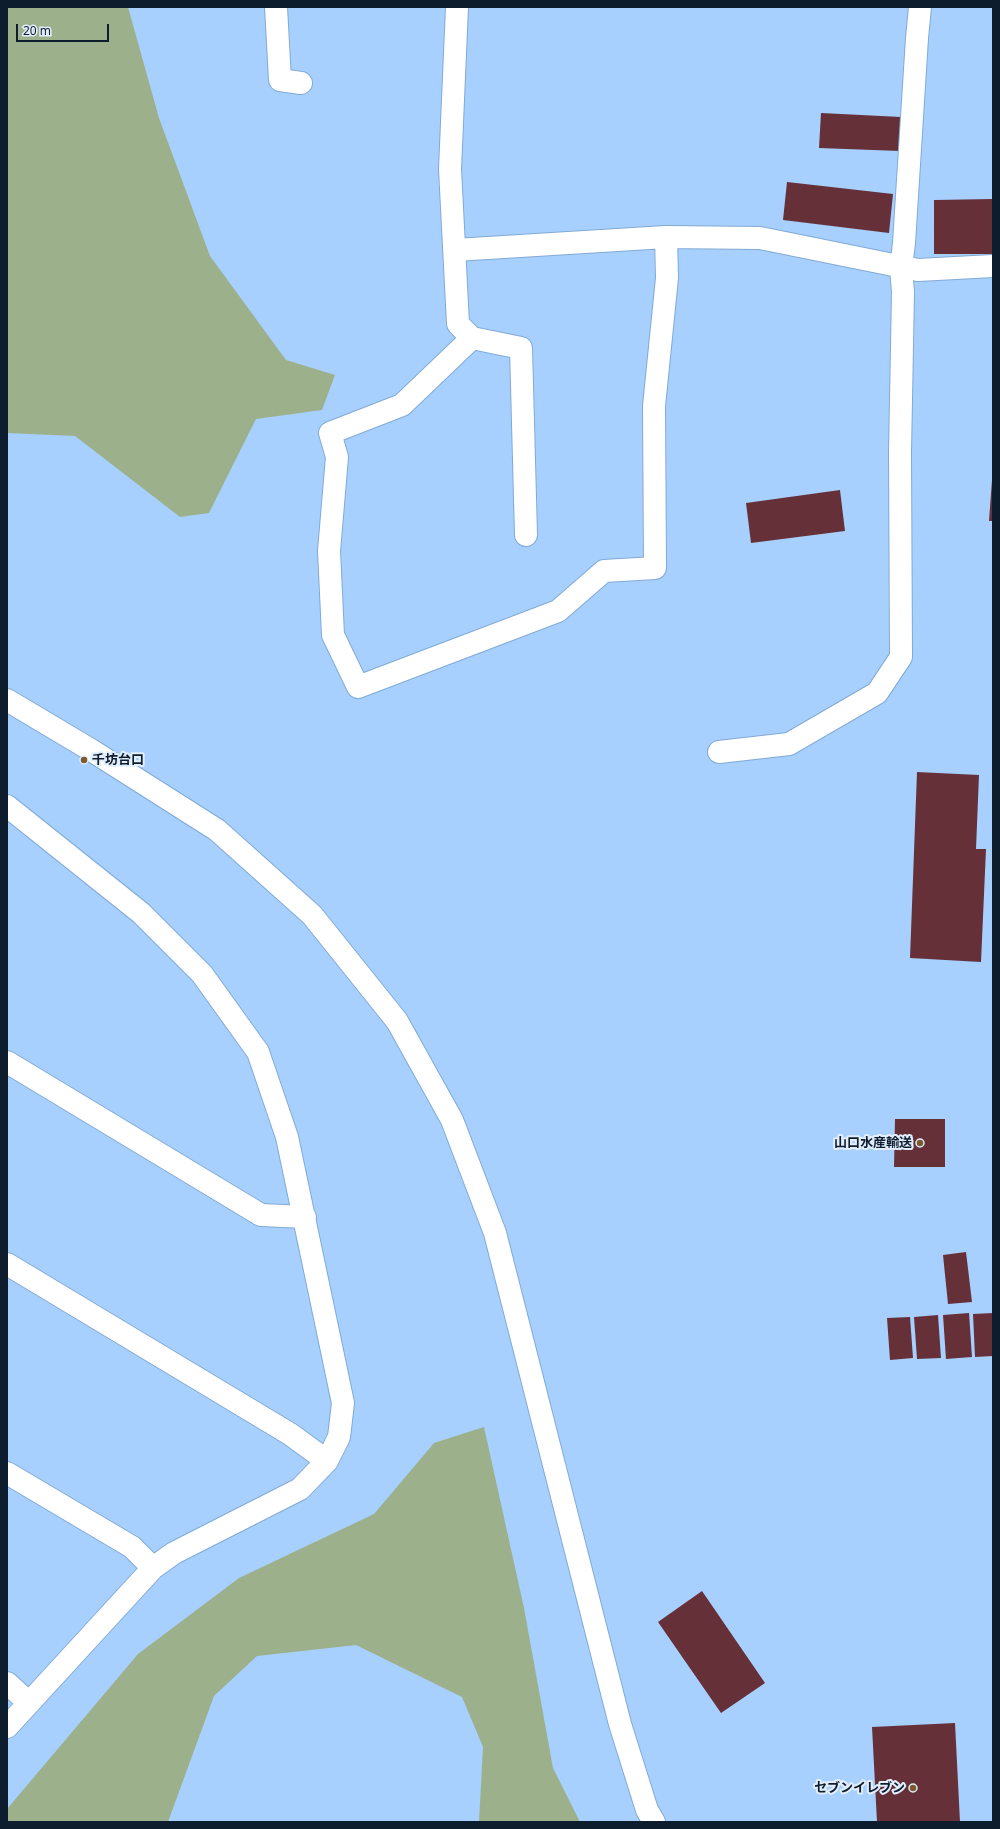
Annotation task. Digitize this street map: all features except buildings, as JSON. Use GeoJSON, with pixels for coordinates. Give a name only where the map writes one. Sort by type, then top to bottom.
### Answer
{"type":"FeatureCollection","features":[{"type":"Feature","properties":{"kind":"street"},"geometry":{"type":"LineString","coordinates":[[276,7],[280,80],[300,83]]}},
{"type":"Feature","properties":{"kind":"street"},"geometry":{"type":"LineString","coordinates":[[457,7],[450,169],[458,324],[472,338],[521,348],[526,535]]}},
{"type":"Feature","properties":{"kind":"street"},"geometry":{"type":"LineString","coordinates":[[719,752],[790,744],[877,693],[901,657],[900,453],[903,292],[901,268],[920,7]]}},
{"type":"Feature","properties":{"kind":"street"},"geometry":{"type":"LineString","coordinates":[[455,250],[666,237],[760,238],[901,268],[918,270],[993,266]]}},
{"type":"Feature","properties":{"kind":"street"},"geometry":{"type":"LineString","coordinates":[[472,338],[402,405],[330,433],[337,457],[329,551],[333,635],[358,687],[558,611],[604,571],[655,568],[654,406],[667,278],[666,237]]}},
{"type":"Feature","properties":{"kind":"street"},"geometry":{"type":"LineString","coordinates":[[7,700],[91,750],[217,830],[312,915],[397,1021],[452,1120],[495,1233],[620,1724],[647,1810],[654,1822]]}},
{"type":"Feature","properties":{"kind":"street"},"geometry":{"type":"LineString","coordinates":[[7,806],[141,913],[206,980],[258,1052],[287,1137],[343,1403],[339,1437],[327,1461],[300,1489],[174,1553],[153,1568],[7,1727]]}},
{"type":"Feature","properties":{"kind":"street"},"geometry":{"type":"LineString","coordinates":[[7,1062],[261,1215],[305,1217]]}},
{"type":"Feature","properties":{"kind":"street"},"geometry":{"type":"LineString","coordinates":[[7,1264],[290,1434],[327,1461]]}},
{"type":"Feature","properties":{"kind":"street"},"geometry":{"type":"LineString","coordinates":[[7,1473],[132,1547],[153,1568]]}},
{"type":"Feature","properties":{"kind":"street"},"geometry":{"type":"LineString","coordinates":[[7,1683],[29,1702]]}},
{"type":"Feature","properties":{"kind":"green space"},"geometry":{"type":"Polygon","coordinates":[[[7,7],[128,7],[159,118],[210,256],[286,360],[335,375],[322,410],[256,419],[209,513],[180,517],[75,436],[7,433],[7,7]]]}},
{"type":"Feature","properties":{"kind":"green space"},"geometry":{"type":"Polygon","coordinates":[[[484,1427],[524,1608],[553,1768],[580,1822],[479,1822],[483,1747],[462,1697],[356,1645],[257,1656],[214,1696],[168,1822],[7,1822],[7,1809],[138,1654],[239,1578],[374,1514],[434,1443],[484,1427]]]}},
{"type":"Feature","properties":{"kind":"place","name":"千坊台口"},"geometry":{"type":"Point","coordinates":[84,760]}},
{"type":"Feature","properties":{"kind":"place","name":"山口水産輸送"},"geometry":{"type":"Point","coordinates":[920,1143]}},
{"type":"Feature","properties":{"kind":"place","name":"セブンイレブン"},"geometry":{"type":"Point","coordinates":[913,1788]}}]}
